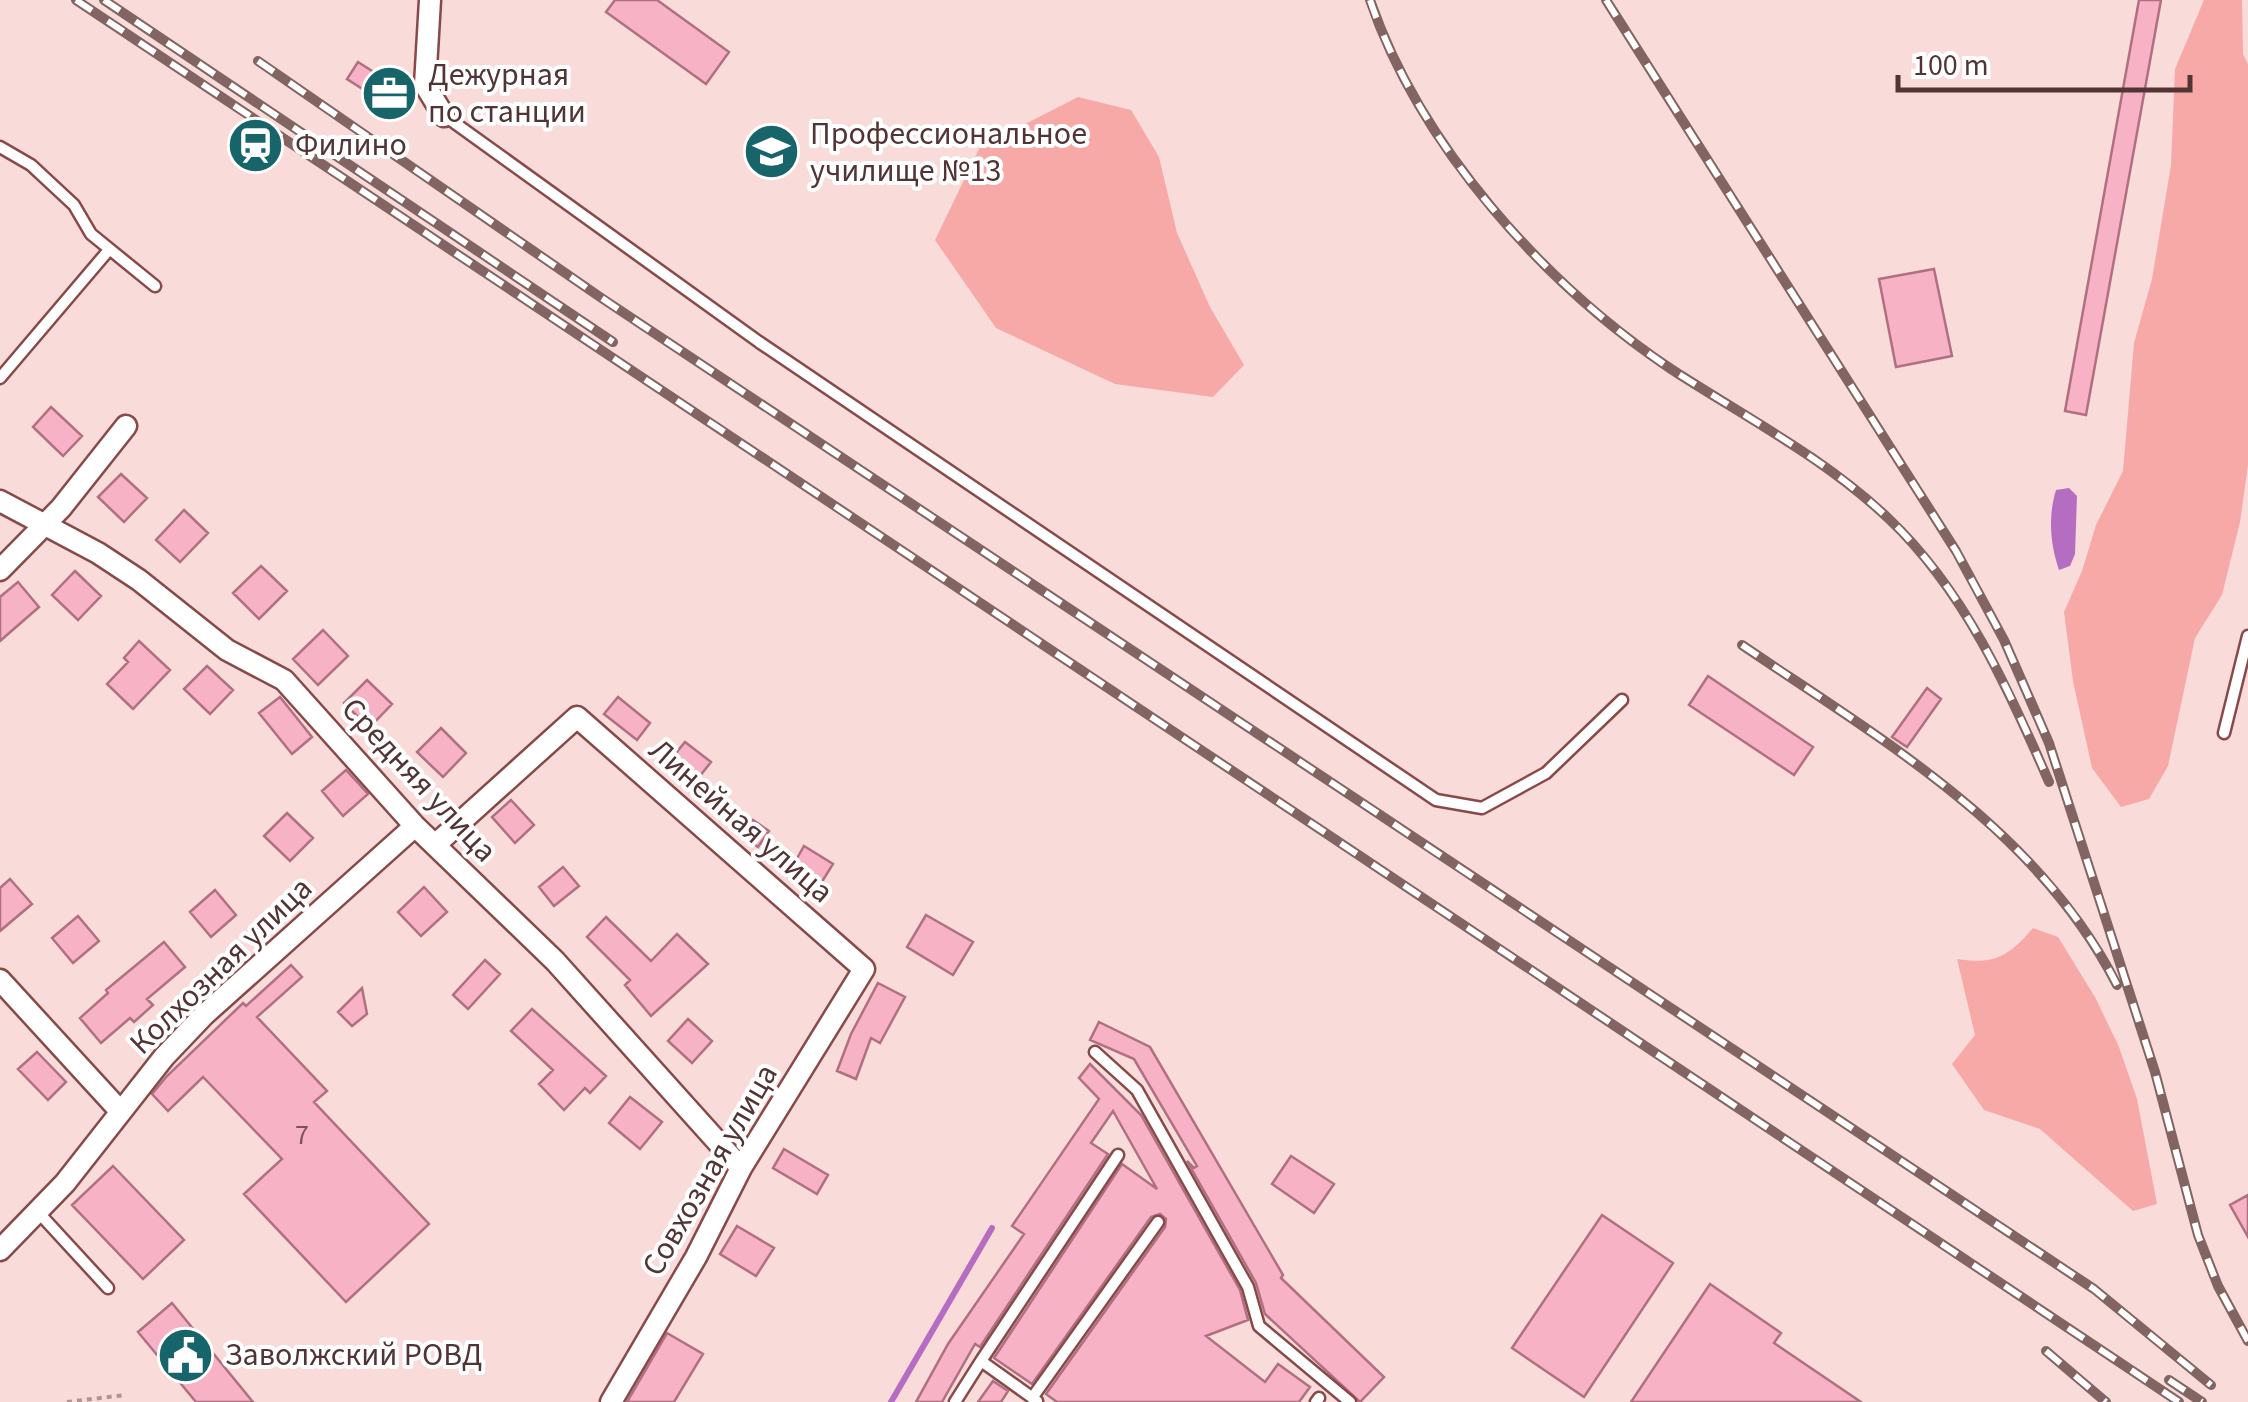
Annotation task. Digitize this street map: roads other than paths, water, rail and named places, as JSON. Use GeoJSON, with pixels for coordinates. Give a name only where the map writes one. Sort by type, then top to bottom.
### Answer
{"type":"FeatureCollection","features":[{"type":"Feature","properties":{"kind":"street"},"geometry":{"type":"LineString","coordinates":[[430,0],[425,85],[444,116]]}},
{"type":"Feature","properties":{"kind":"street"},"geometry":{"type":"LineString","coordinates":[[0,570],[44,526],[126,426]]}},
{"type":"Feature","properties":{"kind":"street","name":"Средняя улица"},"geometry":{"type":"LineString","coordinates":[[0,502],[98,553],[228,650],[284,680],[415,826],[555,962],[741,1168]]}},
{"type":"Feature","properties":{"kind":"street","name":"Линейная улица"},"geometry":{"type":"LineString","coordinates":[[435,845],[578,718],[864,969]]}},
{"type":"Feature","properties":{"kind":"street","name":"Колхозная улица"},"geometry":{"type":"LineString","coordinates":[[0,1250],[39,1212],[164,1056],[204,1015],[415,826]]}},
{"type":"Feature","properties":{"kind":"street","name":"Совхозная улица"},"geometry":{"type":"LineString","coordinates":[[611,1402],[696,1257],[741,1168],[864,969]]}},
{"type":"Feature","properties":{"kind":"street"},"geometry":{"type":"LineString","coordinates":[[0,980],[121,1112]]}},
{"type":"Feature","properties":{"kind":"lane"},"geometry":{"type":"LineString","coordinates":[[444,116],[759,342],[1436,800],[1482,808],[1546,773],[1622,700]]}},
{"type":"Feature","properties":{"kind":"lane"},"geometry":{"type":"LineString","coordinates":[[0,146],[31,165],[74,204],[90,234],[155,286]]}},
{"type":"Feature","properties":{"kind":"lane"},"geometry":{"type":"LineString","coordinates":[[0,378],[108,251]]}},
{"type":"Feature","properties":{"kind":"lane"},"geometry":{"type":"LineString","coordinates":[[2224,733],[2248,636]]}},
{"type":"Feature","properties":{"kind":"lane"},"geometry":{"type":"LineString","coordinates":[[1095,1052],[1137,1090],[1248,1287],[1259,1326],[1350,1402]]}},
{"type":"Feature","properties":{"kind":"lane"},"geometry":{"type":"LineString","coordinates":[[955,1402],[1118,1155]]}},
{"type":"Feature","properties":{"kind":"lane"},"geometry":{"type":"LineString","coordinates":[[39,1212],[108,1288]]}},
{"type":"Feature","properties":{"kind":"lane"},"geometry":{"type":"LineString","coordinates":[[981,1362],[1034,1400],[1158,1222]]}},
{"type":"Feature","properties":{"kind":"waterway"},"geometry":{"type":"LineString","coordinates":[[891,1402],[992,1228]]}},
{"type":"Feature","properties":{"kind":"railway"},"geometry":{"type":"LineString","coordinates":[[76,0],[2179,1402]]}},
{"type":"Feature","properties":{"kind":"railway"},"geometry":{"type":"LineString","coordinates":[[104,0],[613,342]]}},
{"type":"Feature","properties":{"kind":"railway"},"geometry":{"type":"LineString","coordinates":[[1370,0],[1420,107],[1454,159],[1533,253],[1624,335],[1838,477],[1916,547],[1982,642],[2049,782]]}},
{"type":"Feature","properties":{"kind":"railway"},"geometry":{"type":"LineString","coordinates":[[1606,0],[1956,551],[2004,640],[2049,743],[2155,1072],[2198,1235],[2218,1286],[2248,1341]]}},
{"type":"Feature","properties":{"kind":"railway"},"geometry":{"type":"LineString","coordinates":[[258,61],[600,297],[2094,1289],[2211,1385]]}},
{"type":"Feature","properties":{"kind":"railway"},"geometry":{"type":"LineString","coordinates":[[1742,645],[1901,753],[2001,834],[2045,879],[2084,929],[2117,985]]}},
{"type":"Feature","properties":{"kind":"railway"},"geometry":{"type":"LineString","coordinates":[[2046,1351],[2106,1402]]}},
{"type":"Feature","properties":{"kind":"railway"},"geometry":{"type":"LineString","coordinates":[[2169,1380],[2202,1402]]}},
{"type":"Feature","properties":{"kind":"place","name":"Дежурная по станции"},"geometry":{"type":"Point","coordinates":[389,93]}},
{"type":"Feature","properties":{"kind":"place","name":"Филино"},"geometry":{"type":"Point","coordinates":[256,145]}},
{"type":"Feature","properties":{"kind":"place","name":"Профессиональное училище №13"},"geometry":{"type":"Point","coordinates":[771,152]}},
{"type":"Feature","properties":{"kind":"place","name":"Заволжский РОВД"},"geometry":{"type":"Point","coordinates":[186,1355]}}]}
